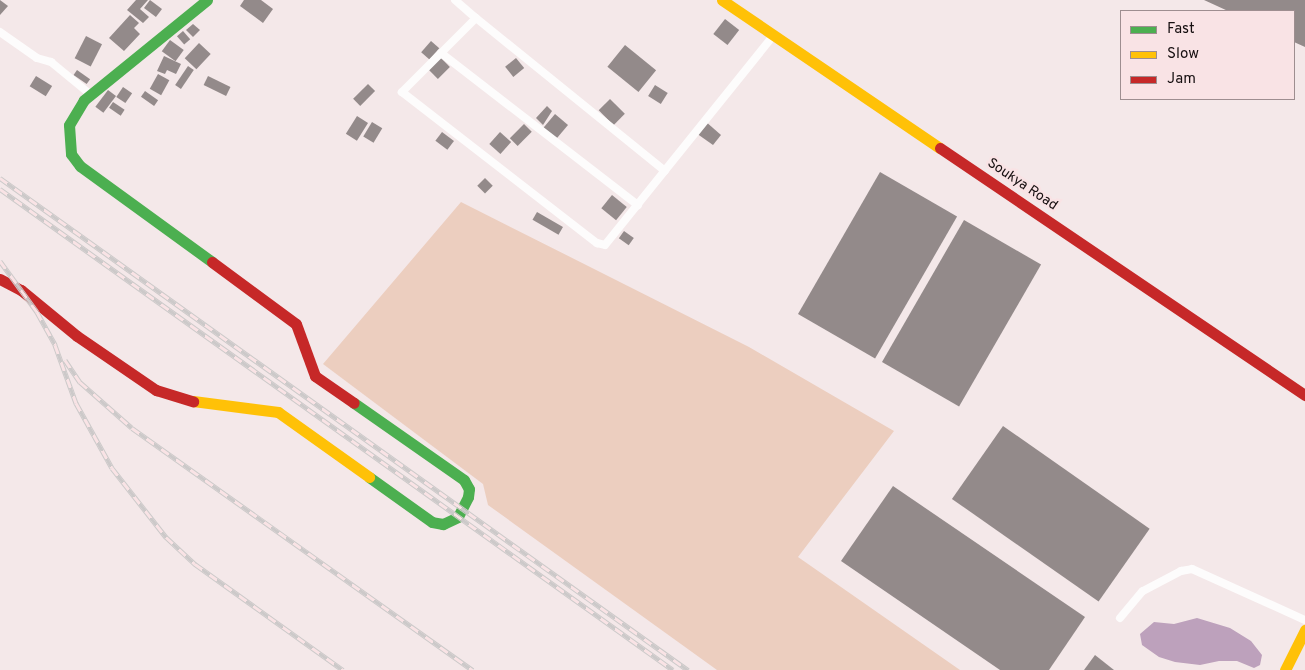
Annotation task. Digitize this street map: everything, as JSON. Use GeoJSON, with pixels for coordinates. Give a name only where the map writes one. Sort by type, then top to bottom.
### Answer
{"type":"FeatureCollection","features":[{"type":"Feature","properties":{"kind":"main road"},"geometry":{"type":"LineString","coordinates":[[0,279],[21,290],[77,336],[156,390],[204,404],[278,412],[432,522],[444,524],[458,517],[468,497],[469,489],[464,480],[316,376],[296,324],[80,166],[71,154],[69,125],[75,111],[90,94],[207,0]]}},
{"type":"Feature","properties":{"kind":"main road","name":"Soukya Road"},"geometry":{"type":"LineString","coordinates":[[722,0],[1305,394]]}},
{"type":"Feature","properties":{"kind":"main road"},"geometry":{"type":"LineString","coordinates":[[1285,670],[1305,630]]}},
{"type":"Feature","properties":{"kind":"street"},"geometry":{"type":"LineString","coordinates":[[455,0],[665,171]]}},
{"type":"Feature","properties":{"kind":"street"},"geometry":{"type":"LineString","coordinates":[[476,18],[402,92],[589,237],[605,245],[774,35]]}},
{"type":"Feature","properties":{"kind":"street"},"geometry":{"type":"LineString","coordinates":[[0,32],[37,58],[51,62],[90,94]]}},
{"type":"Feature","properties":{"kind":"street"},"geometry":{"type":"LineString","coordinates":[[441,53],[638,205]]}},
{"type":"Feature","properties":{"kind":"street"},"geometry":{"type":"LineString","coordinates":[[1120,618],[1143,591],[1181,571],[1192,570],[1305,620]]}},
{"type":"Feature","properties":{"kind":"shaded area"},"geometry":{"type":"Polygon","coordinates":[[[461,202],[749,347],[894,431],[798,557],[960,670],[717,670],[488,505],[483,484],[323,364],[461,202]]]}},
{"type":"Feature","properties":{"kind":"shaded area"},"geometry":{"type":"Polygon","coordinates":[[[1197,618],[1230,628],[1251,641],[1262,655],[1260,665],[1254,668],[1237,661],[1219,661],[1200,665],[1175,662],[1159,657],[1142,645],[1140,634],[1154,622],[1174,624],[1197,618]]]}},
{"type":"Feature","properties":{"kind":"building"},"geometry":{"type":"Polygon","coordinates":[[[0,0],[8,6],[0,15],[0,0]]]}},
{"type":"Feature","properties":{"kind":"building"},"geometry":{"type":"Polygon","coordinates":[[[136,0],[148,0],[140,9],[149,17],[143,23],[127,10],[136,0]]]}},
{"type":"Feature","properties":{"kind":"building"},"geometry":{"type":"Polygon","coordinates":[[[150,0],[162,9],[156,17],[144,8],[150,0]]]}},
{"type":"Feature","properties":{"kind":"building"},"geometry":{"type":"Polygon","coordinates":[[[244,0],[261,0],[273,9],[263,23],[240,6],[244,0]]]}},
{"type":"Feature","properties":{"kind":"building"},"geometry":{"type":"Polygon","coordinates":[[[1204,0],[1305,0],[1305,47],[1295,42],[1295,10],[1226,10],[1204,0]]]}},
{"type":"Feature","properties":{"kind":"building"},"geometry":{"type":"Polygon","coordinates":[[[130,15],[139,23],[134,28],[140,34],[124,51],[109,38],[130,15]]]}},
{"type":"Feature","properties":{"kind":"building"},"geometry":{"type":"Polygon","coordinates":[[[725,19],[739,30],[727,45],[713,34],[725,19]]]}},
{"type":"Feature","properties":{"kind":"building"},"geometry":{"type":"Polygon","coordinates":[[[193,24],[200,30],[193,37],[186,30],[193,24]]]}},
{"type":"Feature","properties":{"kind":"building"},"geometry":{"type":"Polygon","coordinates":[[[183,31],[190,39],[184,45],[177,36],[183,31]]]}},
{"type":"Feature","properties":{"kind":"building"},"geometry":{"type":"Polygon","coordinates":[[[86,36],[102,44],[91,66],[75,58],[86,36]]]}},
{"type":"Feature","properties":{"kind":"building"},"geometry":{"type":"Polygon","coordinates":[[[170,40],[184,50],[176,61],[162,51],[170,40]]]}},
{"type":"Feature","properties":{"kind":"building"},"geometry":{"type":"Polygon","coordinates":[[[431,41],[439,48],[429,60],[421,52],[431,41]]]}},
{"type":"Feature","properties":{"kind":"building"},"geometry":{"type":"Polygon","coordinates":[[[199,43],[211,54],[196,69],[185,58],[199,43]]]}},
{"type":"Feature","properties":{"kind":"building"},"geometry":{"type":"Polygon","coordinates":[[[625,45],[656,70],[638,92],[607,67],[625,45]]]}},
{"type":"Feature","properties":{"kind":"building"},"geometry":{"type":"Polygon","coordinates":[[[164,56],[181,64],[176,74],[167,70],[165,74],[157,71],[164,56]]]}},
{"type":"Feature","properties":{"kind":"building"},"geometry":{"type":"Polygon","coordinates":[[[440,57],[450,67],[438,79],[428,69],[440,57]]]}},
{"type":"Feature","properties":{"kind":"building"},"geometry":{"type":"Polygon","coordinates":[[[516,58],[524,68],[513,77],[505,67],[516,58]]]}},
{"type":"Feature","properties":{"kind":"building"},"geometry":{"type":"Polygon","coordinates":[[[188,66],[194,70],[181,89],[175,85],[188,66]]]}},
{"type":"Feature","properties":{"kind":"building"},"geometry":{"type":"Polygon","coordinates":[[[77,70],[90,79],[87,84],[74,75],[77,70]]]}},
{"type":"Feature","properties":{"kind":"building"},"geometry":{"type":"Polygon","coordinates":[[[158,74],[169,80],[161,95],[150,89],[158,74]]]}},
{"type":"Feature","properties":{"kind":"building"},"geometry":{"type":"Polygon","coordinates":[[[36,76],[52,86],[46,96],[30,86],[36,76]]]}},
{"type":"Feature","properties":{"kind":"building"},"geometry":{"type":"Polygon","coordinates":[[[208,76],[230,87],[226,96],[204,85],[208,76]]]}},
{"type":"Feature","properties":{"kind":"building"},"geometry":{"type":"Polygon","coordinates":[[[368,84],[375,91],[360,106],[353,99],[368,84]]]}},
{"type":"Feature","properties":{"kind":"building"},"geometry":{"type":"Polygon","coordinates":[[[655,85],[668,93],[661,104],[648,96],[655,85]]]}},
{"type":"Feature","properties":{"kind":"building"},"geometry":{"type":"Polygon","coordinates":[[[123,87],[132,93],[125,103],[116,97],[123,87]]]}},
{"type":"Feature","properties":{"kind":"building"},"geometry":{"type":"Polygon","coordinates":[[[108,90],[116,96],[103,113],[95,107],[108,90]]]}},
{"type":"Feature","properties":{"kind":"building"},"geometry":{"type":"Polygon","coordinates":[[[145,91],[158,100],[154,106],[141,97],[145,91]]]}},
{"type":"Feature","properties":{"kind":"building"},"geometry":{"type":"Polygon","coordinates":[[[610,99],[625,114],[614,125],[599,110],[610,99]]]}},
{"type":"Feature","properties":{"kind":"building"},"geometry":{"type":"Polygon","coordinates":[[[113,102],[125,110],[121,116],[109,108],[113,102]]]}},
{"type":"Feature","properties":{"kind":"building"},"geometry":{"type":"Polygon","coordinates":[[[547,106],[552,111],[543,125],[536,118],[547,106]]]}},
{"type":"Feature","properties":{"kind":"building"},"geometry":{"type":"Polygon","coordinates":[[[555,114],[568,125],[555,140],[542,129],[555,114]]]}},
{"type":"Feature","properties":{"kind":"building"},"geometry":{"type":"Polygon","coordinates":[[[357,116],[368,123],[357,141],[346,134],[357,116]]]}},
{"type":"Feature","properties":{"kind":"building"},"geometry":{"type":"Polygon","coordinates":[[[705,121],[721,135],[713,145],[696,133],[705,121]]]}},
{"type":"Feature","properties":{"kind":"building"},"geometry":{"type":"Polygon","coordinates":[[[372,122],[382,128],[374,143],[363,137],[372,122]]]}},
{"type":"Feature","properties":{"kind":"building"},"geometry":{"type":"Polygon","coordinates":[[[524,124],[532,132],[518,146],[510,138],[524,124]]]}},
{"type":"Feature","properties":{"kind":"building"},"geometry":{"type":"Polygon","coordinates":[[[442,132],[454,141],[447,150],[435,141],[442,132]]]}},
{"type":"Feature","properties":{"kind":"building"},"geometry":{"type":"Polygon","coordinates":[[[500,132],[511,142],[500,154],[489,144],[500,132]]]}},
{"type":"Feature","properties":{"kind":"building"},"geometry":{"type":"Polygon","coordinates":[[[880,172],[957,216],[875,359],[798,314],[880,172]]]}},
{"type":"Feature","properties":{"kind":"building"},"geometry":{"type":"Polygon","coordinates":[[[485,178],[493,186],[485,194],[477,186],[485,178]]]}},
{"type":"Feature","properties":{"kind":"building"},"geometry":{"type":"Polygon","coordinates":[[[612,195],[627,207],[616,220],[601,208],[612,195]]]}},
{"type":"Feature","properties":{"kind":"building"},"geometry":{"type":"Polygon","coordinates":[[[537,212],[563,227],[558,235],[532,220],[537,212]]]}},
{"type":"Feature","properties":{"kind":"building"},"geometry":{"type":"Polygon","coordinates":[[[964,220],[1041,264],[959,407],[882,362],[964,220]]]}},
{"type":"Feature","properties":{"kind":"building"},"geometry":{"type":"Polygon","coordinates":[[[624,231],[634,238],[629,245],[619,238],[624,231]]]}},
{"type":"Feature","properties":{"kind":"building"},"geometry":{"type":"Polygon","coordinates":[[[1003,426],[1150,529],[1099,602],[952,499],[1003,426]]]}},
{"type":"Feature","properties":{"kind":"building"},"geometry":{"type":"Polygon","coordinates":[[[893,486],[1085,617],[1049,670],[1000,670],[841,561],[893,486]]]}},
{"type":"Feature","properties":{"kind":"building"},"geometry":{"type":"Polygon","coordinates":[[[1095,655],[1114,670],[1084,670],[1095,655]]]}},
{"type":"Feature","properties":{"kind":"railway"},"geometry":{"type":"LineString","coordinates":[[0,178],[688,670]]}},
{"type":"Feature","properties":{"kind":"railway"},"geometry":{"type":"LineString","coordinates":[[0,189],[673,670]]}},
{"type":"Feature","properties":{"kind":"railway"},"geometry":{"type":"LineString","coordinates":[[0,261],[37,312],[55,345],[76,403],[112,468],[166,537],[195,564],[343,670]]}},
{"type":"Feature","properties":{"kind":"railway"},"geometry":{"type":"LineString","coordinates":[[65,360],[80,382],[132,428],[473,670]]}},
{"type":"Feature","properties":{"kind":"traffic: fast"},"geometry":{"type":"LineString","coordinates":[[207,0],[84,100],[69,125],[71,154],[80,166],[212,262]]}},
{"type":"Feature","properties":{"kind":"traffic: fast"},"geometry":{"type":"LineString","coordinates":[[354,403],[464,480],[469,489],[468,497],[458,517],[443,524],[432,522],[369,477]]}},
{"type":"Feature","properties":{"kind":"traffic: slow"},"geometry":{"type":"LineString","coordinates":[[722,0],[940,148]]}},
{"type":"Feature","properties":{"kind":"traffic: slow"},"geometry":{"type":"LineString","coordinates":[[193,401],[278,412],[369,477]]}},
{"type":"Feature","properties":{"kind":"traffic: slow"},"geometry":{"type":"LineString","coordinates":[[1285,670],[1305,630]]}},
{"type":"Feature","properties":{"kind":"traffic: jam"},"geometry":{"type":"LineString","coordinates":[[940,148],[1305,395]]}},
{"type":"Feature","properties":{"kind":"traffic: jam"},"geometry":{"type":"LineString","coordinates":[[212,262],[296,324],[315,376],[354,403]]}},
{"type":"Feature","properties":{"kind":"traffic: jam"},"geometry":{"type":"LineString","coordinates":[[0,279],[21,290],[77,336],[156,390],[193,401]]}}]}
